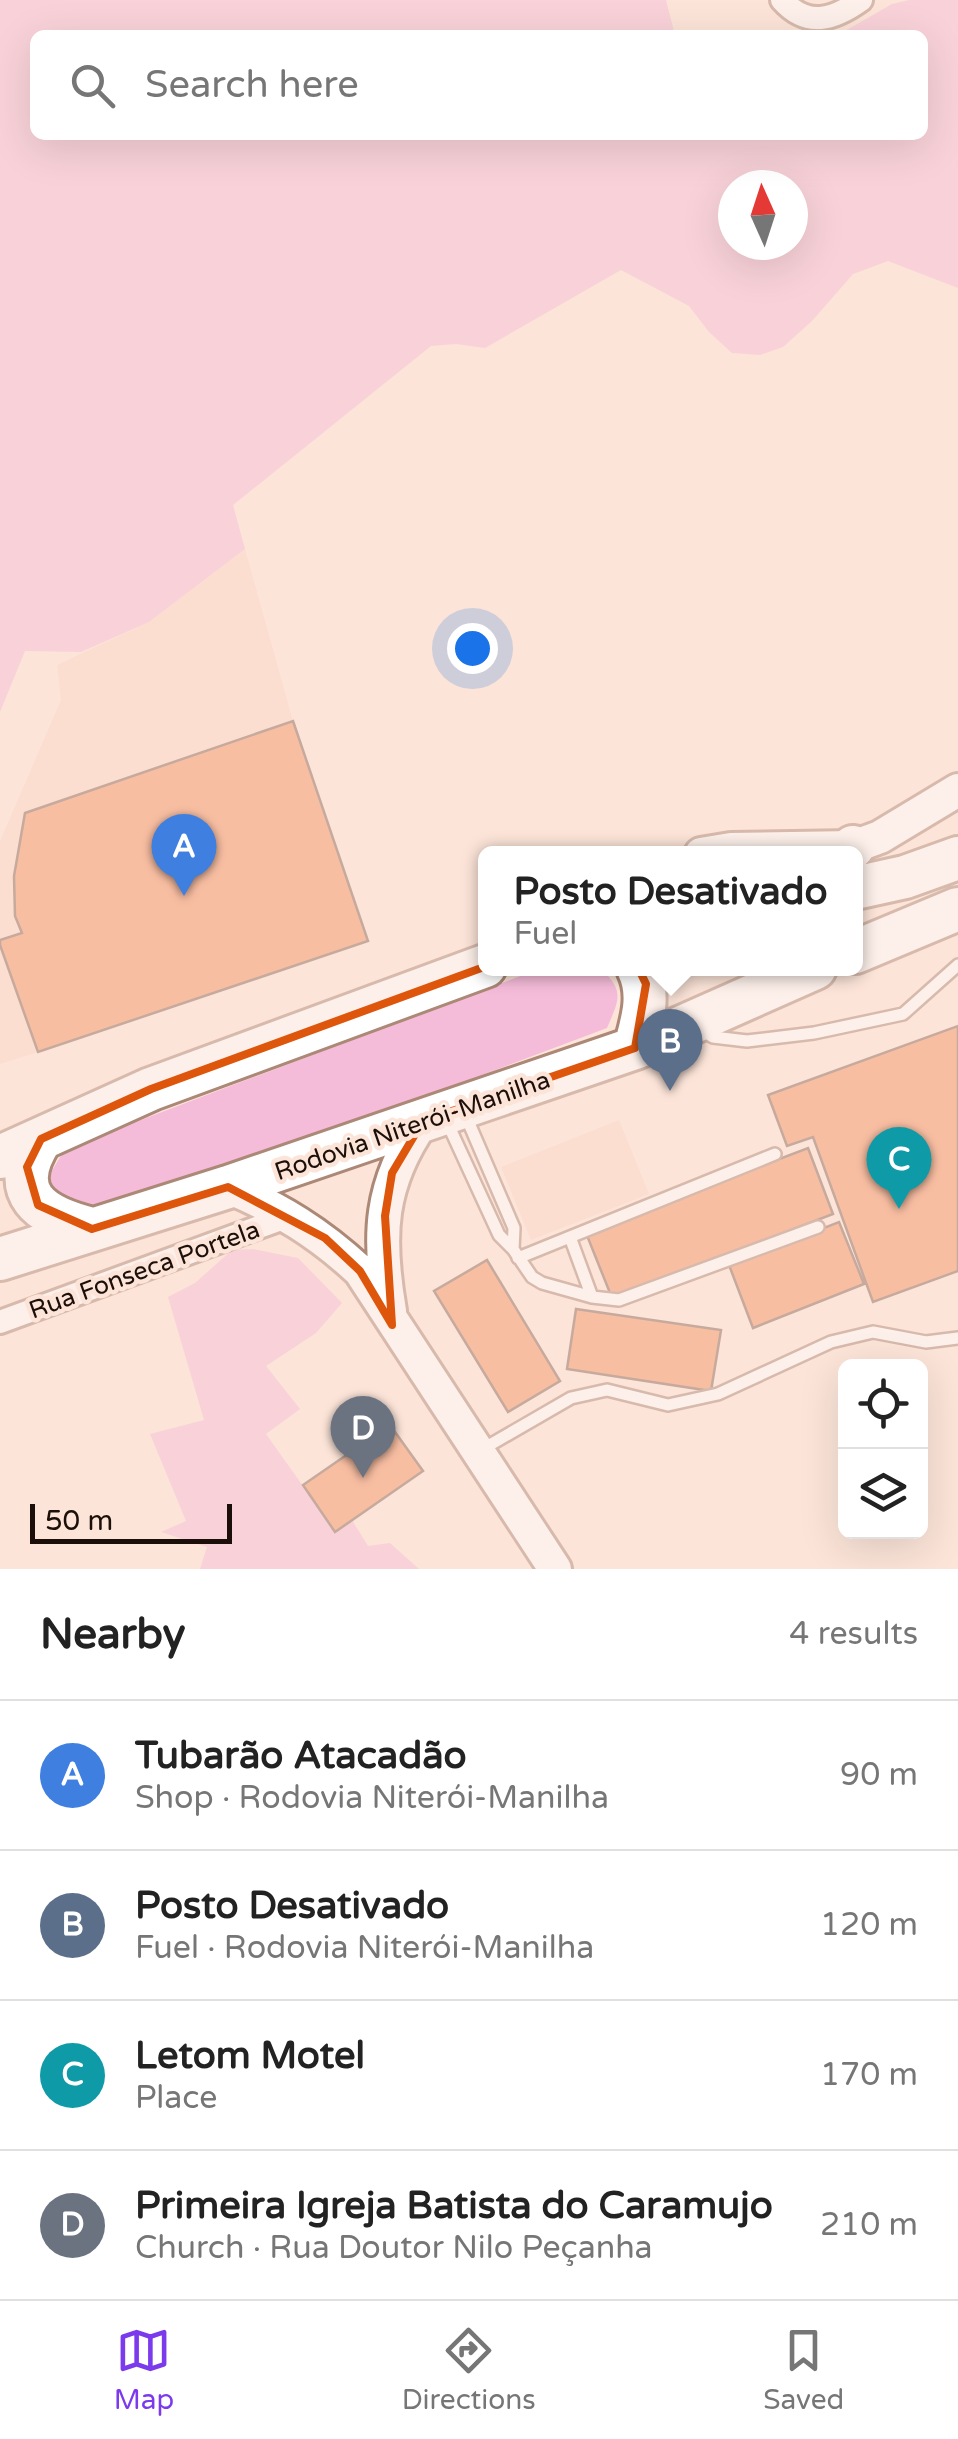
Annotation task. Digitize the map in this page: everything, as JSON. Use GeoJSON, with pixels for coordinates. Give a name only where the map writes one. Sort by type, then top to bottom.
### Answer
{"type":"FeatureCollection","features":[{"type":"Feature","properties":{"kind":"highway"},"geometry":{"type":"LineString","coordinates":[[863,866],[905,877],[958,858]]}},
{"type":"Feature","properties":{"kind":"highway"},"geometry":{"type":"LineString","coordinates":[[863,949],[958,910]]}},
{"type":"Feature","properties":{"kind":"highway"},"geometry":{"type":"LineString","coordinates":[[0,1157],[151,1088],[478,969]]}},
{"type":"Feature","properties":{"kind":"highway"},"geometry":{"type":"LineString","coordinates":[[635,1048],[646,984],[642,976]]}},
{"type":"Feature","properties":{"kind":"highway","name":"Rodovia Niterói-Manilha"},"geometry":{"type":"LineString","coordinates":[[0,1259],[228,1187],[635,1048],[797,976]]}},
{"type":"Feature","properties":{"kind":"highway"},"geometry":{"type":"LineString","coordinates":[[41,1139],[26,1167],[29,1190],[52,1218],[92,1230]]}},
{"type":"Feature","properties":{"kind":"street"},"geometry":{"type":"LineString","coordinates":[[782,0],[793,13],[821,18],[844,12],[861,0]]}},
{"type":"Feature","properties":{"kind":"street"},"geometry":{"type":"LineString","coordinates":[[863,853],[958,790]]}},
{"type":"Feature","properties":{"kind":"street"},"geometry":{"type":"LineString","coordinates":[[392,1325],[383,1258],[384,1216],[392,1173],[403,1150],[443,1114]]}},
{"type":"Feature","properties":{"kind":"street"},"geometry":{"type":"LineString","coordinates":[[228,1187],[325,1238],[360,1271],[556,1569]]}},
{"type":"Feature","properties":{"kind":"street","name":"Rua Fonseca Portela"},"geometry":{"type":"LineString","coordinates":[[0,1322],[288,1216]]}},
{"type":"Feature","properties":{"kind":"lane"},"geometry":{"type":"LineString","coordinates":[[689,1024],[714,1036],[746,1041],[814,1033],[903,1014],[958,965]]}},
{"type":"Feature","properties":{"kind":"lane"},"geometry":{"type":"LineString","coordinates":[[443,1114],[498,1235],[532,1277],[542,1283],[619,1300],[818,1227]]}},
{"type":"Feature","properties":{"kind":"lane"},"geometry":{"type":"LineString","coordinates":[[443,1114],[514,1228],[516,1253]]}},
{"type":"Feature","properties":{"kind":"lane"},"geometry":{"type":"LineString","coordinates":[[516,1253],[570,1237],[776,1154]]}},
{"type":"Feature","properties":{"kind":"lane"},"geometry":{"type":"LineString","coordinates":[[570,1237],[592,1297]]}},
{"type":"Feature","properties":{"kind":"lane"},"geometry":{"type":"LineString","coordinates":[[478,1452],[571,1398],[607,1390],[668,1405],[718,1394],[831,1342],[859,1335],[873,1332],[926,1342],[958,1338]]}},
{"type":"Feature","properties":{"kind":"highlighted area"},"geometry":{"type":"Polygon","coordinates":[[[583,937],[605,942],[631,953],[646,984],[635,1048],[423,1121],[392,1173],[385,1216],[392,1325],[360,1271],[325,1238],[228,1187],[92,1229],[38,1205],[27,1167],[41,1139],[151,1089],[522,953],[583,937]]]}},
{"type":"Feature","properties":{"kind":"shaded area"},"geometry":{"type":"Polygon","coordinates":[[[0,0],[666,0],[674,30],[30,30],[30,140],[928,140],[928,30],[847,30],[892,4],[958,0],[958,288],[888,261],[853,274],[783,347],[760,355],[732,353],[689,306],[621,270],[485,348],[431,346],[233,505],[245,549],[149,622],[81,652],[25,651],[0,712],[0,0]]]}},
{"type":"Feature","properties":{"kind":"shaded area"},"geometry":{"type":"Polygon","coordinates":[[[245,549],[293,721],[25,813],[15,916],[22,933],[0,940],[0,841],[61,700],[57,665],[149,622],[245,549]]]}},
{"type":"Feature","properties":{"kind":"shaded area"},"geometry":{"type":"Polygon","coordinates":[[[0,945],[38,1052],[0,1064],[0,945]]]}},
{"type":"Feature","properties":{"kind":"shaded area"},"geometry":{"type":"Polygon","coordinates":[[[521,976],[607,976],[617,990],[607,1028],[325,1134],[107,1205],[85,1209],[52,1194],[48,1177],[62,1154],[112,1131],[521,976]]]}},
{"type":"Feature","properties":{"kind":"shaded area"},"geometry":{"type":"Polygon","coordinates":[[[619,1120],[649,1194],[531,1240],[501,1167],[619,1120]]]}},
{"type":"Feature","properties":{"kind":"shaded area"},"geometry":{"type":"Polygon","coordinates":[[[253,1249],[298,1258],[342,1303],[316,1333],[266,1366],[300,1409],[266,1434],[335,1531],[352,1520],[368,1546],[390,1543],[419,1569],[200,1569],[207,1547],[161,1532],[186,1521],[150,1434],[204,1420],[168,1297],[195,1283],[232,1250],[253,1249]]]}},
{"type":"Feature","properties":{"kind":"building"},"geometry":{"type":"Polygon","coordinates":[[[293,721],[368,941],[38,1052],[0,945],[0,940],[22,933],[15,916],[14,876],[25,813],[293,721]]]}},
{"type":"Feature","properties":{"kind":"building"},"geometry":{"type":"Polygon","coordinates":[[[958,1026],[958,1271],[873,1302],[813,1137],[787,1146],[768,1095],[958,1026]]]}},
{"type":"Feature","properties":{"kind":"building"},"geometry":{"type":"Polygon","coordinates":[[[808,1148],[833,1214],[612,1298],[586,1233],[808,1148]]]}},
{"type":"Feature","properties":{"kind":"building"},"geometry":{"type":"Polygon","coordinates":[[[839,1222],[864,1284],[753,1328],[729,1265],[839,1222]]]}},
{"type":"Feature","properties":{"kind":"building"},"geometry":{"type":"Polygon","coordinates":[[[487,1260],[560,1381],[508,1412],[434,1291],[487,1260]]]}},
{"type":"Feature","properties":{"kind":"building"},"geometry":{"type":"Polygon","coordinates":[[[576,1309],[721,1330],[711,1391],[567,1369],[576,1309]]]}},
{"type":"Feature","properties":{"kind":"building"},"geometry":{"type":"Polygon","coordinates":[[[390,1425],[423,1471],[335,1532],[303,1485],[390,1425]]]}},
{"type":"Feature","properties":{"kind":"place","name":"Tubarão Atacadão"},"geometry":{"type":"Point","coordinates":[184,896]}},
{"type":"Feature","properties":{"kind":"place","name":"Posto Desativado"},"geometry":{"type":"Point","coordinates":[670,1091]}},
{"type":"Feature","properties":{"kind":"place","name":"Letom Motel"},"geometry":{"type":"Point","coordinates":[899,1209]}},
{"type":"Feature","properties":{"kind":"place","name":"Primeira Igreja Batista do Caramujo"},"geometry":{"type":"Point","coordinates":[363,1478]}}]}
